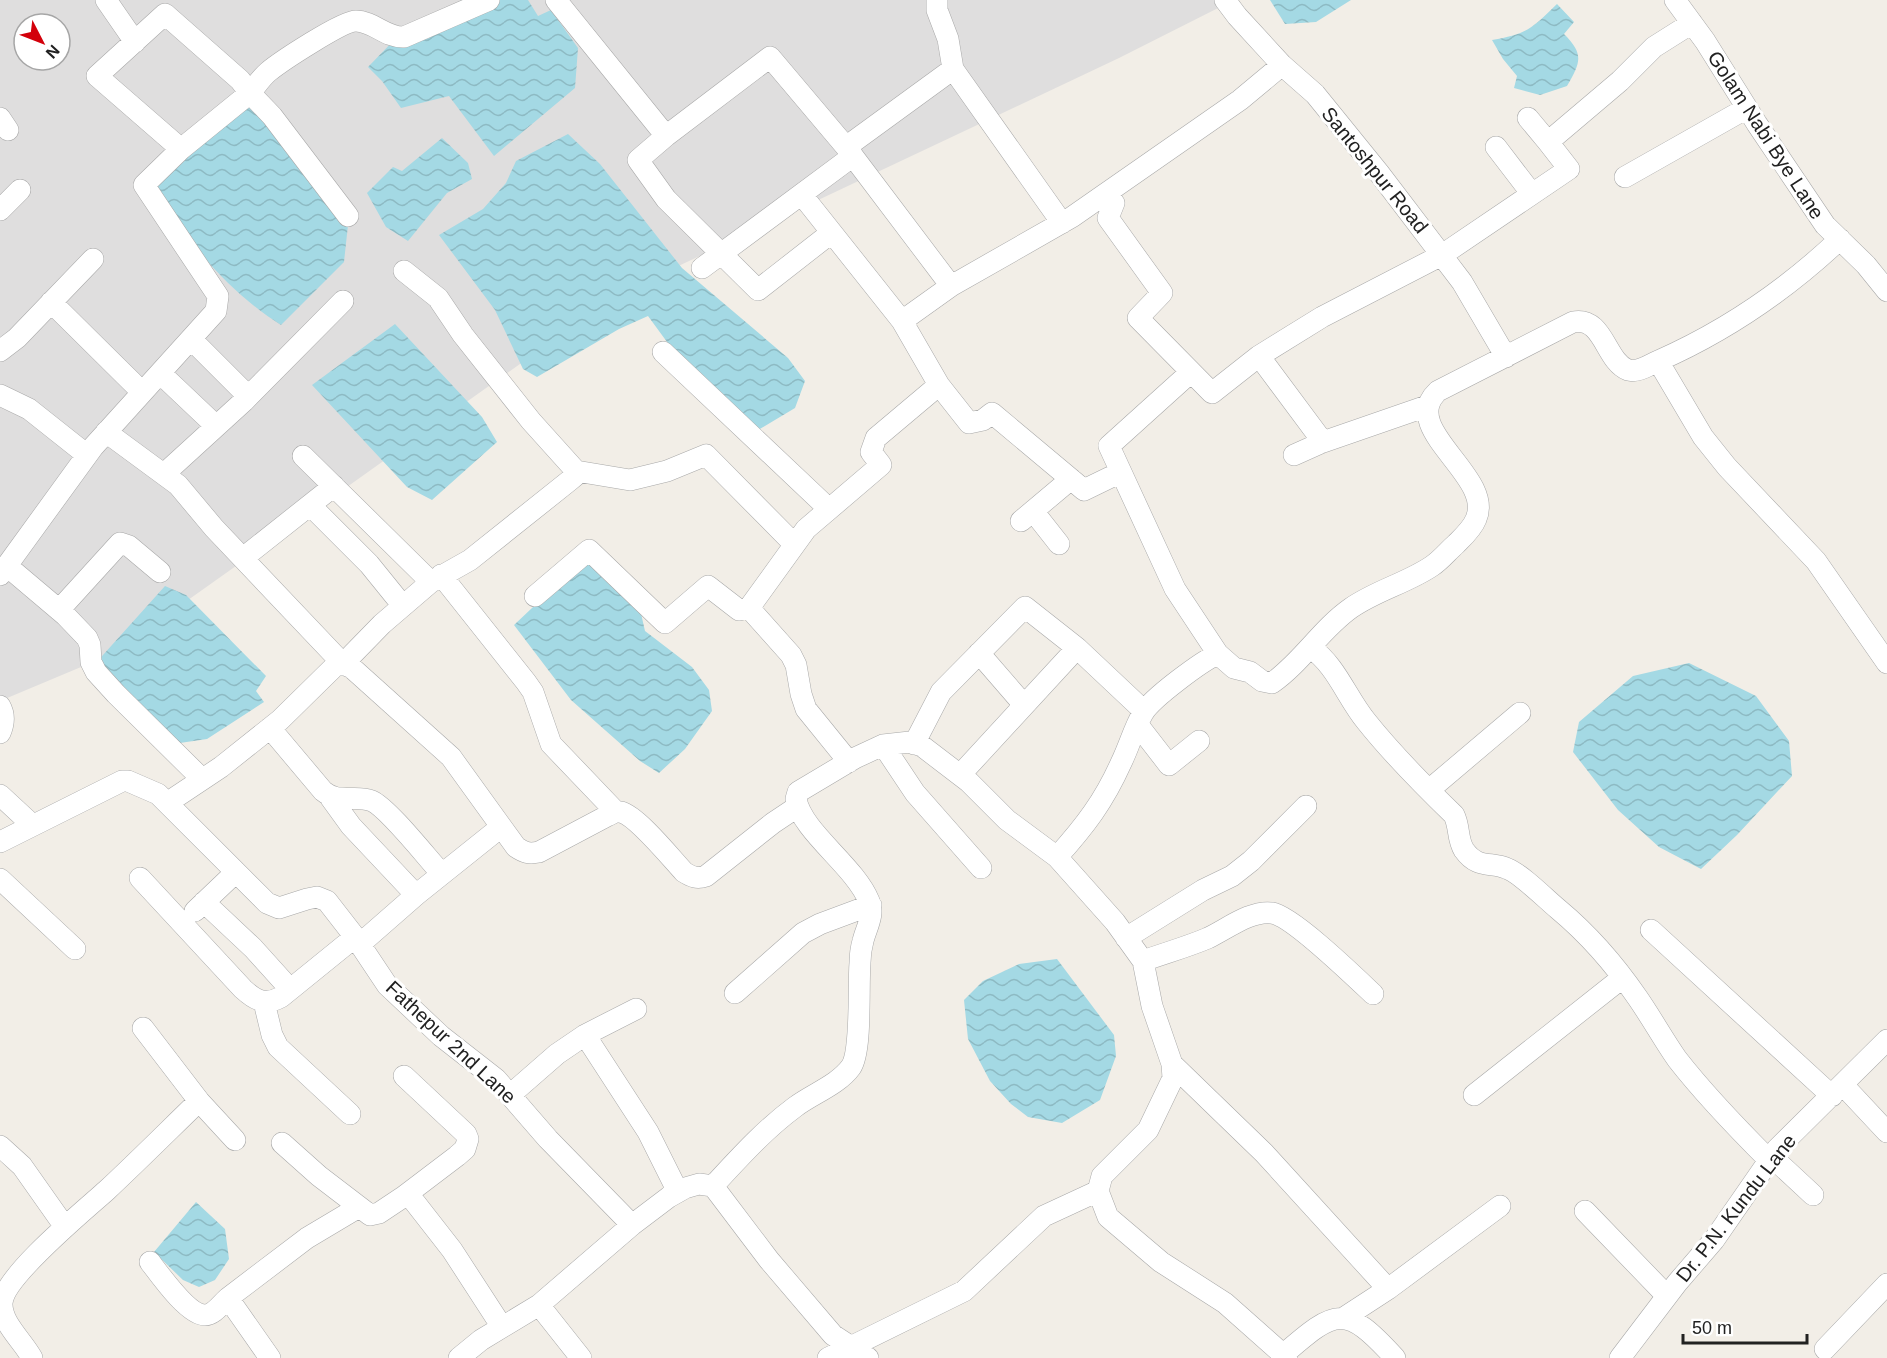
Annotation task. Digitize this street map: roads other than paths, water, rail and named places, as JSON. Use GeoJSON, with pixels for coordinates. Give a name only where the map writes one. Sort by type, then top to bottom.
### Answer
{"type":"FeatureCollection","features":[{"type":"Feature","properties":{"kind":"street"},"geometry":{"type":"LineString","coordinates":[[106,0],[135,42]]}},
{"type":"Feature","properties":{"kind":"street"},"geometry":{"type":"LineString","coordinates":[[202,779],[96,672],[91,662],[90,645],[87,638],[59,610],[4,571],[87,455],[216,311],[218,296],[144,185],[181,149],[250,93],[268,72],[337,27],[355,21],[395,38],[404,37],[463,5],[489,0]]}},
{"type":"Feature","properties":{"kind":"street"},"geometry":{"type":"LineString","coordinates":[[556,0],[666,136]]}},
{"type":"Feature","properties":{"kind":"street"},"geometry":{"type":"LineString","coordinates":[[937,0],[937,10],[948,39],[953,69],[1062,223]]}},
{"type":"Feature","properties":{"kind":"street","name":"Santoshpur Road"},"geometry":{"type":"LineString","coordinates":[[1225,0],[1282,65],[1315,94],[1379,173],[1462,282],[1506,357]]}},
{"type":"Feature","properties":{"kind":"street","name":"Golam Nabi Bye Lane"},"geometry":{"type":"LineString","coordinates":[[1679,2],[1819,217],[1866,265],[1887,291]]}},
{"type":"Feature","properties":{"kind":"street"},"geometry":{"type":"LineString","coordinates":[[181,149],[97,76],[165,14],[240,80],[272,116],[348,216]]}},
{"type":"Feature","properties":{"kind":"street"},"geometry":{"type":"LineString","coordinates":[[1548,142],[1620,81],[1654,47],[1692,23]]}},
{"type":"Feature","properties":{"kind":"street"},"geometry":{"type":"LineString","coordinates":[[831,233],[758,291],[666,198],[638,160],[770,57],[849,152],[951,286]]}},
{"type":"Feature","properties":{"kind":"street"},"geometry":{"type":"LineString","coordinates":[[902,321],[951,286],[1062,223],[1106,194],[1240,100],[1282,65]]}},
{"type":"Feature","properties":{"kind":"street"},"geometry":{"type":"LineString","coordinates":[[702,268],[802,195],[849,152],[953,69]]}},
{"type":"Feature","properties":{"kind":"street"},"geometry":{"type":"LineString","coordinates":[[1625,177],[1747,108]]}},
{"type":"Feature","properties":{"kind":"street"},"geometry":{"type":"LineString","coordinates":[[1106,194],[1114,203],[1108,218],[1162,293],[1138,318],[1212,393],[1259,356],[1322,317],[1442,255],[1569,169],[1528,118]]}},
{"type":"Feature","properties":{"kind":"street"},"geometry":{"type":"LineString","coordinates":[[1496,147],[1532,194]]}},
{"type":"Feature","properties":{"kind":"street"},"geometry":{"type":"LineString","coordinates":[[0,210],[20,190]]}},
{"type":"Feature","properties":{"kind":"street"},"geometry":{"type":"LineString","coordinates":[[802,195],[902,321],[939,385],[969,423],[983,420],[992,413],[1084,490],[1121,472]]}},
{"type":"Feature","properties":{"kind":"street"},"geometry":{"type":"LineString","coordinates":[[1191,372],[1109,447],[1175,590],[1218,654],[1234,668],[1250,672],[1262,681],[1272,683],[1350,609],[1373,594],[1410,579],[1434,565],[1476,520],[1478,510],[1473,488],[1436,435],[1429,418],[1427,406],[1430,398],[1438,391],[1581,320],[1588,322],[1623,367],[1630,371],[1643,369],[1676,354],[1772,297],[1840,240]]}},
{"type":"Feature","properties":{"kind":"street"},"geometry":{"type":"LineString","coordinates":[[0,351],[17,338],[93,259]]}},
{"type":"Feature","properties":{"kind":"street"},"geometry":{"type":"LineString","coordinates":[[404,271],[438,298],[463,335],[531,421],[576,471],[630,480],[668,471],[706,455],[794,544]]}},
{"type":"Feature","properties":{"kind":"street"},"geometry":{"type":"LineString","coordinates":[[164,474],[248,396],[343,300]]}},
{"type":"Feature","properties":{"kind":"street"},"geometry":{"type":"LineString","coordinates":[[51,302],[142,392]]}},
{"type":"Feature","properties":{"kind":"street"},"geometry":{"type":"LineString","coordinates":[[191,339],[248,396]]}},
{"type":"Feature","properties":{"kind":"street"},"geometry":{"type":"LineString","coordinates":[[663,352],[829,509]]}},
{"type":"Feature","properties":{"kind":"street"},"geometry":{"type":"LineString","coordinates":[[1259,356],[1323,442]]}},
{"type":"Feature","properties":{"kind":"street"},"geometry":{"type":"LineString","coordinates":[[1658,361],[1692,422],[1708,445],[1816,561],[1887,663]]}},
{"type":"Feature","properties":{"kind":"street"},"geometry":{"type":"LineString","coordinates":[[160,373],[216,426]]}},
{"type":"Feature","properties":{"kind":"street"},"geometry":{"type":"LineString","coordinates":[[535,596],[589,550],[665,623],[708,586],[739,610],[749,608],[807,529],[881,465],[872,452],[876,438],[939,385]]}},
{"type":"Feature","properties":{"kind":"street"},"geometry":{"type":"LineString","coordinates":[[3,401],[28,409],[87,455]]}},
{"type":"Feature","properties":{"kind":"street"},"geometry":{"type":"LineString","coordinates":[[1294,454],[1427,406]]}},
{"type":"Feature","properties":{"kind":"street"},"geometry":{"type":"LineString","coordinates":[[106,432],[164,474],[189,497],[343,664],[352,668],[428,734],[451,758],[516,847],[524,853],[539,852],[616,812]]}},
{"type":"Feature","properties":{"kind":"street"},"geometry":{"type":"LineString","coordinates":[[303,456],[436,579],[533,692],[551,744],[616,812],[629,815],[691,877],[699,879],[706,876],[797,807]]}},
{"type":"Feature","properties":{"kind":"street"},"geometry":{"type":"LineString","coordinates":[[167,803],[221,767],[270,728],[335,666],[343,664],[403,606],[436,579],[461,567],[483,550],[575,476],[576,471]]}},
{"type":"Feature","properties":{"kind":"street"},"geometry":{"type":"LineString","coordinates":[[1059,544],[1027,516],[1071,479]]}},
{"type":"Feature","properties":{"kind":"street"},"geometry":{"type":"LineString","coordinates":[[243,558],[334,486]]}},
{"type":"Feature","properties":{"kind":"street"},"geometry":{"type":"LineString","coordinates":[[310,505],[369,564],[403,606]]}},
{"type":"Feature","properties":{"kind":"street"},"geometry":{"type":"LineString","coordinates":[[59,610],[120,543],[129,546],[160,572]]}},
{"type":"Feature","properties":{"kind":"street"},"geometry":{"type":"LineString","coordinates":[[914,744],[941,692],[1025,607],[1077,648],[1141,718],[1169,765],[1199,741]]}},
{"type":"Feature","properties":{"kind":"street"},"geometry":{"type":"LineString","coordinates":[[749,608],[791,655],[796,665],[806,709],[849,762]]}},
{"type":"Feature","properties":{"kind":"street"},"geometry":{"type":"LineString","coordinates":[[960,775],[1077,648]]}},
{"type":"Feature","properties":{"kind":"street"},"geometry":{"type":"LineString","coordinates":[[1311,648],[1322,655],[1364,719],[1428,790],[1454,815],[1458,823],[1460,843],[1466,853],[1475,861],[1487,866],[1508,869],[1568,917],[1596,945],[1636,996],[1677,1058],[1730,1120],[1813,1195]]}},
{"type":"Feature","properties":{"kind":"street"},"geometry":{"type":"LineString","coordinates":[[980,653],[1024,705]]}},
{"type":"Feature","properties":{"kind":"street"},"geometry":{"type":"LineString","coordinates":[[1057,857],[1099,807],[1141,718],[1204,661],[1218,654]]}},
{"type":"Feature","properties":{"kind":"street"},"geometry":{"type":"LineString","coordinates":[[0,706],[3,712],[3,722],[0,733]]}},
{"type":"Feature","properties":{"kind":"street"},"geometry":{"type":"LineString","coordinates":[[1428,790],[1520,713]]}},
{"type":"Feature","properties":{"kind":"street"},"geometry":{"type":"LineString","coordinates":[[270,728],[330,797],[351,826],[416,895]]}},
{"type":"Feature","properties":{"kind":"street"},"geometry":{"type":"LineString","coordinates":[[713,1186],[762,1134],[796,1107],[837,1080],[851,1067],[856,1052],[860,962],[863,940],[870,921],[871,905],[861,884],[802,817],[795,799],[798,792],[883,745],[910,742],[922,746],[960,775],[1007,820],[1057,857],[1115,922],[1143,961],[1152,1006],[1172,1064],[1173,1078],[1148,1130],[1102,1176],[1098,1191],[1108,1217],[1161,1262],[1225,1303],[1284,1357],[1314,1329],[1331,1318],[1345,1317],[1388,1289],[1500,1206]]}},
{"type":"Feature","properties":{"kind":"street"},"geometry":{"type":"LineString","coordinates":[[883,745],[915,793],[981,868]]}},
{"type":"Feature","properties":{"kind":"street","name":"Fathepur 2nd Lane"},"geometry":{"type":"LineString","coordinates":[[0,842],[122,781],[150,789],[167,803],[267,903],[279,908],[307,898],[317,897],[327,902],[357,940],[387,985],[471,1062],[496,1079],[548,1139],[633,1225]]}},
{"type":"Feature","properties":{"kind":"street"},"geometry":{"type":"LineString","coordinates":[[0,795],[31,826]]}},
{"type":"Feature","properties":{"kind":"street"},"geometry":{"type":"LineString","coordinates":[[330,797],[373,801],[405,832],[442,874]]}},
{"type":"Feature","properties":{"kind":"street"},"geometry":{"type":"LineString","coordinates":[[1126,938],[1203,890],[1232,876],[1251,861],[1306,806]]}},
{"type":"Feature","properties":{"kind":"street"},"geometry":{"type":"LineString","coordinates":[[140,878],[243,989],[253,998],[264,1002],[275,1000],[357,940],[501,826]]}},
{"type":"Feature","properties":{"kind":"street"},"geometry":{"type":"LineString","coordinates":[[182,923],[236,872]]}},
{"type":"Feature","properties":{"kind":"street"},"geometry":{"type":"LineString","coordinates":[[0,879],[75,949]]}},
{"type":"Feature","properties":{"kind":"street"},"geometry":{"type":"LineString","coordinates":[[204,902],[253,948],[290,989]]}},
{"type":"Feature","properties":{"kind":"street"},"geometry":{"type":"LineString","coordinates":[[735,993],[803,933],[871,905]]}},
{"type":"Feature","properties":{"kind":"street"},"geometry":{"type":"LineString","coordinates":[[1143,961],[1208,938],[1262,913],[1278,914],[1335,959],[1373,994]]}},
{"type":"Feature","properties":{"kind":"street"},"geometry":{"type":"LineString","coordinates":[[1651,930],[1887,1132]]}},
{"type":"Feature","properties":{"kind":"street"},"geometry":{"type":"LineString","coordinates":[[1474,1095],[1622,978]]}},
{"type":"Feature","properties":{"kind":"street"},"geometry":{"type":"LineString","coordinates":[[264,1002],[272,1035],[278,1047],[350,1114]]}},
{"type":"Feature","properties":{"kind":"street"},"geometry":{"type":"LineString","coordinates":[[510,1095],[557,1054],[585,1035],[636,1009]]}},
{"type":"Feature","properties":{"kind":"street"},"geometry":{"type":"LineString","coordinates":[[143,1028],[199,1101],[236,1140]]}},
{"type":"Feature","properties":{"kind":"street"},"geometry":{"type":"LineString","coordinates":[[585,1035],[648,1132],[678,1192]]}},
{"type":"Feature","properties":{"kind":"street","name":"Dr. P.N. Kundu Lane"},"geometry":{"type":"LineString","coordinates":[[1620,1358],[1667,1296],[1714,1240],[1777,1149],[1887,1040]]}},
{"type":"Feature","properties":{"kind":"street"},"geometry":{"type":"LineString","coordinates":[[1172,1064],[1264,1153],[1388,1289]]}},
{"type":"Feature","properties":{"kind":"street"},"geometry":{"type":"LineString","coordinates":[[282,1143],[359,1208],[374,1216],[457,1156],[468,1144],[466,1134],[404,1076]]}},
{"type":"Feature","properties":{"kind":"street"},"geometry":{"type":"LineString","coordinates":[[32,1358],[7,1322],[2,1312],[2,1299],[20,1273],[65,1227],[107,1190],[199,1101]]}},
{"type":"Feature","properties":{"kind":"street"},"geometry":{"type":"LineString","coordinates":[[0,1146],[22,1166],[65,1227]]}},
{"type":"Feature","properties":{"kind":"street"},"geometry":{"type":"LineString","coordinates":[[459,1358],[481,1340],[539,1305],[633,1225],[678,1192],[699,1184],[713,1186],[769,1260],[833,1335],[859,1352]]}},
{"type":"Feature","properties":{"kind":"street"},"geometry":{"type":"LineString","coordinates":[[828,1358],[859,1352],[964,1291],[1044,1216],[1098,1191]]}},
{"type":"Feature","properties":{"kind":"street"},"geometry":{"type":"LineString","coordinates":[[403,1197],[413,1200],[502,1327]]}},
{"type":"Feature","properties":{"kind":"street"},"geometry":{"type":"LineString","coordinates":[[150,1262],[170,1288],[196,1313],[207,1315],[307,1238],[359,1208]]}},
{"type":"Feature","properties":{"kind":"street"},"geometry":{"type":"LineString","coordinates":[[1585,1211],[1667,1296]]}},
{"type":"Feature","properties":{"kind":"street"},"geometry":{"type":"LineString","coordinates":[[1824,1349],[1887,1284]]}},
{"type":"Feature","properties":{"kind":"street"},"geometry":{"type":"LineString","coordinates":[[228,1298],[270,1358]]}},
{"type":"Feature","properties":{"kind":"street"},"geometry":{"type":"LineString","coordinates":[[539,1305],[581,1358]]}},
{"type":"Feature","properties":{"kind":"street"},"geometry":{"type":"LineString","coordinates":[[1345,1317],[1359,1326],[1395,1358]]}},
{"type":"Feature","properties":{"kind":"water"},"geometry":{"type":"Polygon","coordinates":[[[462,0],[528,0],[538,16],[551,10],[578,48],[575,88],[494,156],[449,96],[401,108],[382,81],[368,67],[400,34],[462,0]]]}},
{"type":"Feature","properties":{"kind":"water"},"geometry":{"type":"Polygon","coordinates":[[[1270,0],[1351,0],[1316,22],[1285,24],[1270,0]]]}},
{"type":"Feature","properties":{"kind":"water"},"geometry":{"type":"Polygon","coordinates":[[[1557,4],[1574,22],[1564,34],[1575,47],[1578,58],[1572,78],[1567,86],[1540,95],[1514,88],[1517,76],[1503,59],[1492,40],[1529,29],[1557,4]]]}},
{"type":"Feature","properties":{"kind":"water"},"geometry":{"type":"Polygon","coordinates":[[[250,100],[348,225],[344,262],[281,325],[244,297],[209,263],[164,205],[153,185],[250,100]]]}},
{"type":"Feature","properties":{"kind":"water"},"geometry":{"type":"Polygon","coordinates":[[[568,134],[600,164],[682,268],[788,358],[805,381],[795,408],[753,433],[700,387],[648,316],[619,329],[537,377],[523,369],[495,310],[439,235],[483,209],[506,183],[516,161],[568,134]]]}},
{"type":"Feature","properties":{"kind":"water"},"geometry":{"type":"Polygon","coordinates":[[[442,138],[468,163],[472,179],[447,193],[408,241],[386,227],[367,193],[393,167],[402,171],[442,138]]]}},
{"type":"Feature","properties":{"kind":"water"},"geometry":{"type":"Polygon","coordinates":[[[395,324],[482,417],[497,442],[432,500],[407,487],[312,385],[395,324]]]}},
{"type":"Feature","properties":{"kind":"water"},"geometry":{"type":"Polygon","coordinates":[[[585,558],[640,609],[645,631],[692,667],[709,690],[712,711],[685,749],[659,773],[640,761],[571,700],[514,625],[585,558]]]}},
{"type":"Feature","properties":{"kind":"water"},"geometry":{"type":"Polygon","coordinates":[[[165,586],[186,595],[266,676],[256,691],[264,702],[207,739],[173,744],[94,665],[165,586]]]}},
{"type":"Feature","properties":{"kind":"water"},"geometry":{"type":"Polygon","coordinates":[[[1689,663],[1756,696],[1789,741],[1792,776],[1737,835],[1701,869],[1659,847],[1618,810],[1573,752],[1579,722],[1633,676],[1689,663]]]}},
{"type":"Feature","properties":{"kind":"water"},"geometry":{"type":"Polygon","coordinates":[[[1057,959],[1114,1035],[1116,1056],[1100,1100],[1062,1123],[1028,1117],[1011,1104],[990,1081],[968,1039],[964,1000],[983,981],[1019,964],[1057,959]]]}},
{"type":"Feature","properties":{"kind":"water"},"geometry":{"type":"Polygon","coordinates":[[[196,1202],[225,1229],[229,1259],[215,1280],[199,1287],[183,1280],[154,1252],[196,1202]]]}}]}
